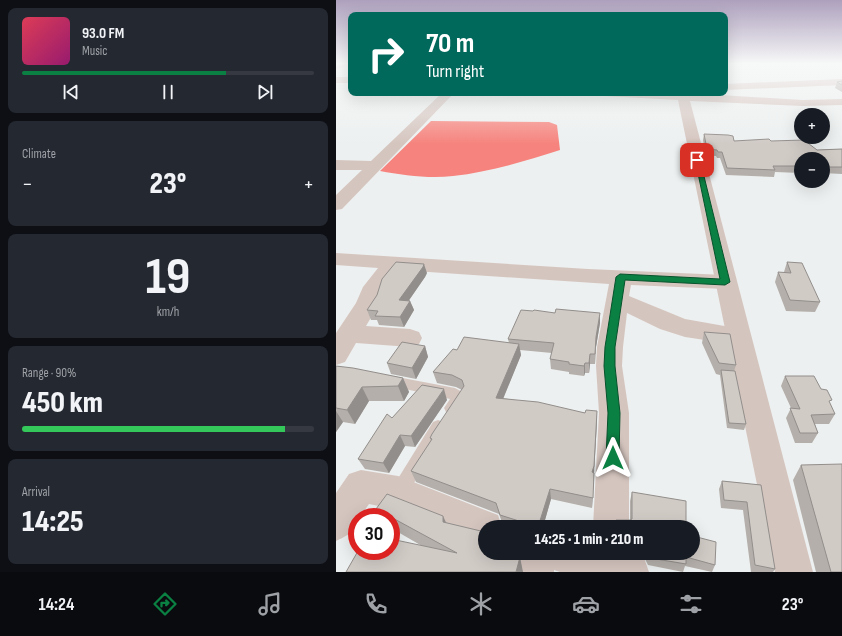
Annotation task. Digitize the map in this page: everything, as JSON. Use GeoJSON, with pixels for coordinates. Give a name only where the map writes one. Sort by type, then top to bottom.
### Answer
{"type":"FeatureCollection","features":[{"type":"Feature","properties":{"kind":"street"},"geometry":{"type":"LineString","coordinates":[[336,206],[445,96]]}},
{"type":"Feature","properties":{"kind":"street"},"geometry":{"type":"LineString","coordinates":[[683,96],[725,282],[794,572]]}},
{"type":"Feature","properties":{"kind":"street"},"geometry":{"type":"LineString","coordinates":[[698,96],[803,103],[842,102]]}},
{"type":"Feature","properties":{"kind":"street"},"geometry":{"type":"LineString","coordinates":[[336,165],[374,166]]}},
{"type":"Feature","properties":{"kind":"street"},"geometry":{"type":"LineString","coordinates":[[336,259],[393,263],[618,290],[725,282]]}},
{"type":"Feature","properties":{"kind":"street"},"geometry":{"type":"LineString","coordinates":[[336,355],[367,304],[374,287],[393,263]]}},
{"type":"Feature","properties":{"kind":"street"},"geometry":{"type":"LineString","coordinates":[[618,290],[629,304],[669,323],[685,328],[738,336]]}},
{"type":"Feature","properties":{"kind":"street"},"geometry":{"type":"LineString","coordinates":[[611,520],[614,413],[609,366],[610,347],[618,290]]}},
{"type":"Feature","properties":{"kind":"street"},"geometry":{"type":"LineString","coordinates":[[348,334],[410,338]]}},
{"type":"Feature","properties":{"kind":"street"},"geometry":{"type":"LineString","coordinates":[[336,523],[361,486],[398,493],[478,525]]}},
{"type":"Feature","properties":{"kind":"street"},"geometry":{"type":"LineString","coordinates":[[535,572],[537,560]]}},
{"type":"Feature","properties":{"kind":"street"},"geometry":{"type":"LineString","coordinates":[[595,560],[616,564]]}},
{"type":"Feature","properties":{"kind":"lane"},"geometry":{"type":"LineString","coordinates":[[376,378],[455,394],[459,397],[430,439],[398,493]]}},
{"type":"Feature","properties":{"kind":"shaded area"},"geometry":{"type":"Polygon","coordinates":[[[431,121],[549,122],[557,125],[560,150],[494,169],[453,176],[425,177],[380,171],[431,121]]]}},
{"type":"Feature","properties":{"kind":"building"},"geometry":{"type":"Polygon","coordinates":[[[704,134],[733,136],[734,141],[769,139],[771,141],[794,140],[794,144],[809,144],[817,150],[842,149],[842,167],[830,167],[830,152],[794,152],[794,166],[773,166],[775,170],[727,168],[722,152],[707,149],[704,134]]]}},
{"type":"Feature","properties":{"kind":"building"},"geometry":{"type":"Polygon","coordinates":[[[396,262],[424,264],[399,300],[410,301],[400,317],[375,316],[378,311],[367,310],[377,295],[382,279],[396,262]]]}},
{"type":"Feature","properties":{"kind":"building"},"geometry":{"type":"Polygon","coordinates":[[[787,262],[802,263],[820,302],[790,300],[778,272],[791,273],[787,262]]]}},
{"type":"Feature","properties":{"kind":"building"},"geometry":{"type":"Polygon","coordinates":[[[556,309],[600,313],[595,354],[590,354],[589,363],[585,363],[584,366],[550,359],[554,343],[508,339],[521,310],[555,313],[556,309]]]}},
{"type":"Feature","properties":{"kind":"building"},"geometry":{"type":"Polygon","coordinates":[[[704,332],[730,334],[736,365],[719,363],[704,332]]]}},
{"type":"Feature","properties":{"kind":"building"},"geometry":{"type":"Polygon","coordinates":[[[464,337],[519,344],[496,398],[538,402],[585,413],[586,410],[597,411],[594,466],[592,472],[594,473],[593,498],[550,489],[540,520],[516,520],[500,515],[496,503],[411,471],[432,439],[430,438],[432,434],[464,386],[462,380],[452,375],[433,372],[453,349],[457,350],[464,337]]]}},
{"type":"Feature","properties":{"kind":"building"},"geometry":{"type":"Polygon","coordinates":[[[402,342],[425,346],[412,368],[387,363],[402,342]]]}},
{"type":"Feature","properties":{"kind":"building"},"geometry":{"type":"Polygon","coordinates":[[[336,366],[403,378],[398,386],[362,387],[347,410],[336,408],[336,366]]]}},
{"type":"Feature","properties":{"kind":"building"},"geometry":{"type":"Polygon","coordinates":[[[721,370],[735,371],[746,424],[729,423],[721,370]]]}},
{"type":"Feature","properties":{"kind":"building"},"geometry":{"type":"Polygon","coordinates":[[[785,376],[814,376],[821,389],[827,390],[832,400],[829,401],[835,414],[811,415],[818,433],[800,433],[790,408],[800,409],[785,376]]]}},
{"type":"Feature","properties":{"kind":"building"},"geometry":{"type":"Polygon","coordinates":[[[422,385],[444,389],[411,436],[400,435],[383,463],[358,459],[387,414],[392,418],[422,385]]]}},
{"type":"Feature","properties":{"kind":"building"},"geometry":{"type":"Polygon","coordinates":[[[842,464],[842,572],[831,572],[801,465],[842,464]]]}},
{"type":"Feature","properties":{"kind":"building"},"geometry":{"type":"Polygon","coordinates":[[[722,481],[761,485],[775,569],[755,565],[747,502],[724,500],[722,481]]]}},
{"type":"Feature","properties":{"kind":"building"},"geometry":{"type":"Polygon","coordinates":[[[632,492],[686,501],[686,520],[630,520],[632,519],[632,492]]]}},
{"type":"Feature","properties":{"kind":"building"},"geometry":{"type":"Polygon","coordinates":[[[387,494],[443,516],[443,522],[478,530],[478,560],[519,560],[516,572],[346,572],[353,560],[400,560],[400,541],[457,553],[400,522],[400,508],[377,508],[387,494]]]}},
{"type":"Feature","properties":{"kind":"building"},"geometry":{"type":"Polygon","coordinates":[[[700,538],[716,542],[715,565],[697,560],[700,560],[700,538]]]}},
{"type":"Feature","properties":{"kind":"building"},"geometry":{"type":"Polygon","coordinates":[[[662,560],[686,560],[686,564],[662,560]]]}},
{"type":"Feature","properties":{"kind":"route"},"geometry":{"type":"LineString","coordinates":[[613,458],[614,413],[609,366],[610,347],[620,277],[725,282],[697,160]]}}]}
